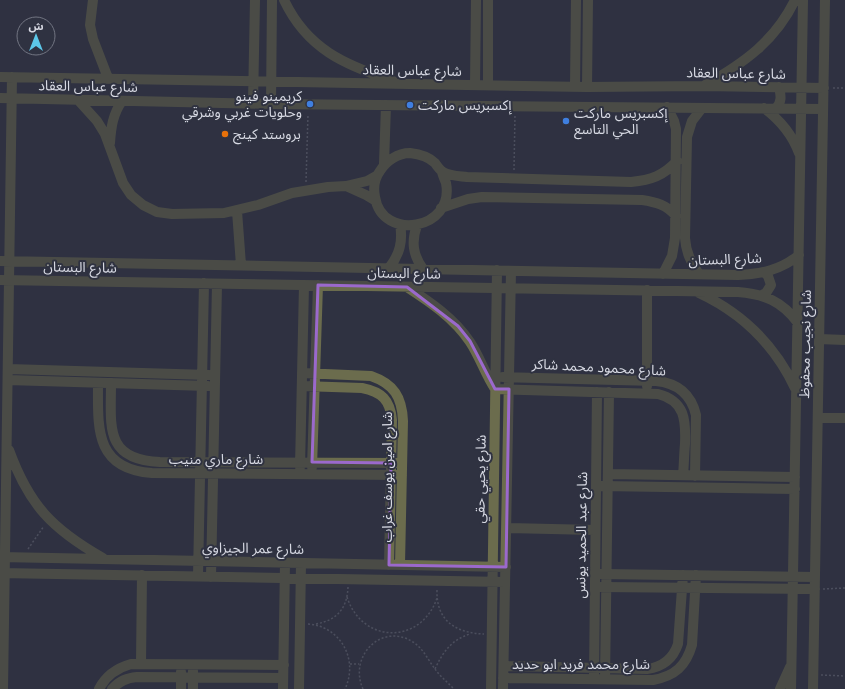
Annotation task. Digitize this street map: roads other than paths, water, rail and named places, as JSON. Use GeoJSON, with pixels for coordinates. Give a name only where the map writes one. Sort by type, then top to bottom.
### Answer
{"type":"FeatureCollection","features":[{"type":"Feature","properties":{"kind":"street"},"geometry":{"type":"LineString","coordinates":[[93,0],[90,25],[108,78]]}},
{"type":"Feature","properties":{"kind":"street"},"geometry":{"type":"LineString","coordinates":[[253,103],[255,0]]}},
{"type":"Feature","properties":{"kind":"street"},"geometry":{"type":"LineString","coordinates":[[271,104],[272,0]]}},
{"type":"Feature","properties":{"kind":"street"},"geometry":{"type":"LineString","coordinates":[[284,0],[298,24],[326,51],[343,62],[361,70],[403,84]]}},
{"type":"Feature","properties":{"kind":"street"},"geometry":{"type":"LineString","coordinates":[[475,85],[476,0]]}},
{"type":"Feature","properties":{"kind":"street"},"geometry":{"type":"LineString","coordinates":[[488,0],[488,85]]}},
{"type":"Feature","properties":{"kind":"street"},"geometry":{"type":"LineString","coordinates":[[575,87],[576,0]]}},
{"type":"Feature","properties":{"kind":"street"},"geometry":{"type":"LineString","coordinates":[[587,87],[588,0]]}},
{"type":"Feature","properties":{"kind":"street"},"geometry":{"type":"LineString","coordinates":[[704,86],[733,69],[750,57],[765,43],[790,10],[795,0]]}},
{"type":"Feature","properties":{"kind":"street","name":"شارع نجيب محفوظ"},"geometry":{"type":"LineString","coordinates":[[791,689],[803,0]]}},
{"type":"Feature","properties":{"kind":"street","name":"شارع نجيب محفوظ"},"geometry":{"type":"LineString","coordinates":[[813,689],[823,109],[828,88],[825,0]]}},
{"type":"Feature","properties":{"kind":"street","name":"شارع عباس العقاد"},"geometry":{"type":"LineString","coordinates":[[0,76],[575,87],[704,86],[828,88]]}},
{"type":"Feature","properties":{"kind":"street"},"geometry":{"type":"LineString","coordinates":[[3,689],[2,557],[8,380],[5,261],[12,77]]}},
{"type":"Feature","properties":{"kind":"street"},"geometry":{"type":"LineString","coordinates":[[776,108],[781,100],[779,87]]}},
{"type":"Feature","properties":{"kind":"street","name":"شارع عباس العقاد"},"geometry":{"type":"LineString","coordinates":[[0,98],[271,104],[823,109]]}},
{"type":"Feature","properties":{"kind":"street"},"geometry":{"type":"LineString","coordinates":[[78,100],[97,121],[105,134],[123,182],[131,195],[143,205],[157,212],[172,214],[207,214],[237,211],[292,193],[328,187],[346,186],[362,182],[376,176]]}},
{"type":"Feature","properties":{"kind":"street"},"geometry":{"type":"LineString","coordinates":[[110,147],[112,121],[122,100]]}},
{"type":"Feature","properties":{"kind":"street"},"geometry":{"type":"LineString","coordinates":[[384,164],[386,105]]}},
{"type":"Feature","properties":{"kind":"street"},"geometry":{"type":"LineString","coordinates":[[662,274],[672,256],[676,216],[676,129],[667,107]]}},
{"type":"Feature","properties":{"kind":"street"},"geometry":{"type":"LineString","coordinates":[[699,274],[688,256],[685,248],[685,238],[687,138],[692,121],[702,108]]}},
{"type":"Feature","properties":{"kind":"street"},"geometry":{"type":"LineString","coordinates":[[764,108],[778,119],[789,132],[801,156]]}},
{"type":"Feature","properties":{"kind":"street"},"geometry":{"type":"LineString","coordinates":[[442,208],[446,196],[446,184],[442,172],[433,162],[422,155],[408,153],[395,156],[384,164],[376,176],[374,188],[376,201],[381,211],[390,220],[400,224],[417,225],[431,219],[442,208],[468,199],[482,197],[642,200],[661,204],[670,209],[676,216]]}},
{"type":"Feature","properties":{"kind":"street"},"geometry":{"type":"LineString","coordinates":[[442,172],[467,178],[631,182],[644,181],[657,177],[668,170],[677,160]]}},
{"type":"Feature","properties":{"kind":"street"},"geometry":{"type":"LineString","coordinates":[[346,186],[376,201]]}},
{"type":"Feature","properties":{"kind":"street"},"geometry":{"type":"LineString","coordinates":[[237,211],[241,265]]}},
{"type":"Feature","properties":{"kind":"street"},"geometry":{"type":"LineString","coordinates":[[389,268],[395,261],[400,248],[402,234],[400,224]]}},
{"type":"Feature","properties":{"kind":"street"},"geometry":{"type":"LineString","coordinates":[[417,225],[414,234],[414,252],[417,261],[423,269]]}},
{"type":"Feature","properties":{"kind":"street","name":"شارع البستان"},"geometry":{"type":"LineString","coordinates":[[5,261],[738,275],[765,273],[790,263],[799,255]]}},
{"type":"Feature","properties":{"kind":"street","name":"شارع يحيي حقي"},"geometry":{"type":"LineString","coordinates":[[491,689],[497,270]]}},
{"type":"Feature","properties":{"kind":"street","name":"شارع يحيي حقي"},"geometry":{"type":"LineString","coordinates":[[503,689],[511,271]]}},
{"type":"Feature","properties":{"kind":"street"},"geometry":{"type":"LineString","coordinates":[[762,295],[769,290],[771,285],[768,276],[765,273]]}},
{"type":"Feature","properties":{"kind":"street","name":"شارع البستان"},"geometry":{"type":"LineString","coordinates":[[5,280],[738,292],[762,295],[779,304],[790,313],[798,323]]}},
{"type":"Feature","properties":{"kind":"street"},"geometry":{"type":"LineString","coordinates":[[198,576],[204,283]]}},
{"type":"Feature","properties":{"kind":"street"},"geometry":{"type":"LineString","coordinates":[[211,576],[217,284]]}},
{"type":"Feature","properties":{"kind":"street"},"geometry":{"type":"LineString","coordinates":[[300,473],[304,285]]}},
{"type":"Feature","properties":{"kind":"street"},"geometry":{"type":"LineString","coordinates":[[312,474],[318,285]]}},
{"type":"Feature","properties":{"kind":"street"},"geometry":{"type":"LineString","coordinates":[[407,287],[443,312],[458,326],[470,342],[495,389]]}},
{"type":"Feature","properties":{"kind":"street"},"geometry":{"type":"LineString","coordinates":[[647,290],[647,393]]}},
{"type":"Feature","properties":{"kind":"street"},"geometry":{"type":"LineString","coordinates":[[695,291],[721,304],[755,331],[783,365],[796,390]]}},
{"type":"Feature","properties":{"kind":"street"},"geometry":{"type":"LineString","coordinates":[[819,340],[845,340]]}},
{"type":"Feature","properties":{"kind":"street"},"geometry":{"type":"LineString","coordinates":[[8,369],[215,375]]}},
{"type":"Feature","properties":{"kind":"street","name":"شارع امين يوسف غراب"},"geometry":{"type":"LineString","coordinates":[[302,373],[371,376],[389,385],[398,396],[403,411],[400,565]]}},
{"type":"Feature","properties":{"kind":"street","name":"شارع محمود محمد شاكر"},"geometry":{"type":"LineString","coordinates":[[495,377],[647,381],[665,382],[674,386],[682,391],[694,406],[696,425],[694,476]]}},
{"type":"Feature","properties":{"kind":"street"},"geometry":{"type":"LineString","coordinates":[[8,380],[215,386]]}},
{"type":"Feature","properties":{"kind":"street","name":"شارع ماري منيب"},"geometry":{"type":"LineString","coordinates":[[98,383],[99,430],[106,449],[112,458],[130,469],[140,472],[402,475]]}},
{"type":"Feature","properties":{"kind":"street","name":"شارع ماري منيب"},"geometry":{"type":"LineString","coordinates":[[111,383],[111,425],[117,444],[131,457],[149,462],[213,461],[402,463]]}},
{"type":"Feature","properties":{"kind":"street","name":"شارع امين يوسف غراب"},"geometry":{"type":"LineString","coordinates":[[302,386],[362,388],[372,390],[380,394],[387,402],[391,410],[389,565]]}},
{"type":"Feature","properties":{"kind":"street","name":"شارع محمود محمد شاكر"},"geometry":{"type":"LineString","coordinates":[[495,389],[647,393],[665,396],[677,404],[684,416],[685,430],[683,475]]}},
{"type":"Feature","properties":{"kind":"street","name":"شارع عبد الحميد يونس"},"geometry":{"type":"LineString","coordinates":[[594,679],[597,392]]}},
{"type":"Feature","properties":{"kind":"street","name":"شارع عبد الحميد يونس"},"geometry":{"type":"LineString","coordinates":[[605,679],[609,392]]}},
{"type":"Feature","properties":{"kind":"street"},"geometry":{"type":"LineString","coordinates":[[818,418],[845,418]]}},
{"type":"Feature","properties":{"kind":"street"},"geometry":{"type":"LineString","coordinates":[[7,444],[18,474],[30,495],[49,520],[81,545],[105,559]]}},
{"type":"Feature","properties":{"kind":"street"},"geometry":{"type":"LineString","coordinates":[[608,474],[795,477]]}},
{"type":"Feature","properties":{"kind":"street"},"geometry":{"type":"LineString","coordinates":[[596,486],[795,489]]}},
{"type":"Feature","properties":{"kind":"street"},"geometry":{"type":"LineString","coordinates":[[506,528],[595,530]]}},
{"type":"Feature","properties":{"kind":"street","name":"شارع عمر الجيزاوي"},"geometry":{"type":"LineString","coordinates":[[2,557],[506,567]]}},
{"type":"Feature","properties":{"kind":"street"},"geometry":{"type":"LineString","coordinates":[[283,689],[285,563]]}},
{"type":"Feature","properties":{"kind":"street"},"geometry":{"type":"LineString","coordinates":[[299,689],[301,563]]}},
{"type":"Feature","properties":{"kind":"street","name":"شارع عمر الجيزاوي"},"geometry":{"type":"LineString","coordinates":[[2,573],[505,582]]}},
{"type":"Feature","properties":{"kind":"street"},"geometry":{"type":"LineString","coordinates":[[595,574],[815,577]]}},
{"type":"Feature","properties":{"kind":"street"},"geometry":{"type":"LineString","coordinates":[[140,663],[142,575]]}},
{"type":"Feature","properties":{"kind":"street","name":"شارع محمد فريد ابو حديد"},"geometry":{"type":"LineString","coordinates":[[504,666],[656,668],[664,664],[676,652],[678,644],[683,575]]}},
{"type":"Feature","properties":{"kind":"street","name":"شارع محمد فريد ابو حديد"},"geometry":{"type":"LineString","coordinates":[[504,678],[605,679],[641,684],[664,678],[674,673],[683,665],[689,655],[693,634],[696,575]]}},
{"type":"Feature","properties":{"kind":"street"},"geometry":{"type":"LineString","coordinates":[[595,587],[815,589]]}},
{"type":"Feature","properties":{"kind":"street"},"geometry":{"type":"LineString","coordinates":[[99,689],[114,670],[131,664],[284,665]]}},
{"type":"Feature","properties":{"kind":"street"},"geometry":{"type":"LineString","coordinates":[[181,664],[181,689]]}},
{"type":"Feature","properties":{"kind":"street"},"geometry":{"type":"LineString","coordinates":[[193,664],[193,689]]}},
{"type":"Feature","properties":{"kind":"street"},"geometry":{"type":"LineString","coordinates":[[780,689],[792,664]]}},
{"type":"Feature","properties":{"kind":"street"},"geometry":{"type":"LineString","coordinates":[[112,689],[119,682],[127,678],[137,677],[283,678]]}},
{"type":"Feature","properties":{"kind":"place","name":"كريمينو فينو وحلويات غربي وشرقي"},"geometry":{"type":"Point","coordinates":[310,104]}},
{"type":"Feature","properties":{"kind":"place","name":"إكسبريس ماركت"},"geometry":{"type":"Point","coordinates":[410,105]}},
{"type":"Feature","properties":{"kind":"place","name":"إكسبريس ماركت الحي التاسع"},"geometry":{"type":"Point","coordinates":[566,121]}},
{"type":"Feature","properties":{"kind":"place","name":"بروستد كينج"},"geometry":{"type":"Point","coordinates":[225,134]}}]}
